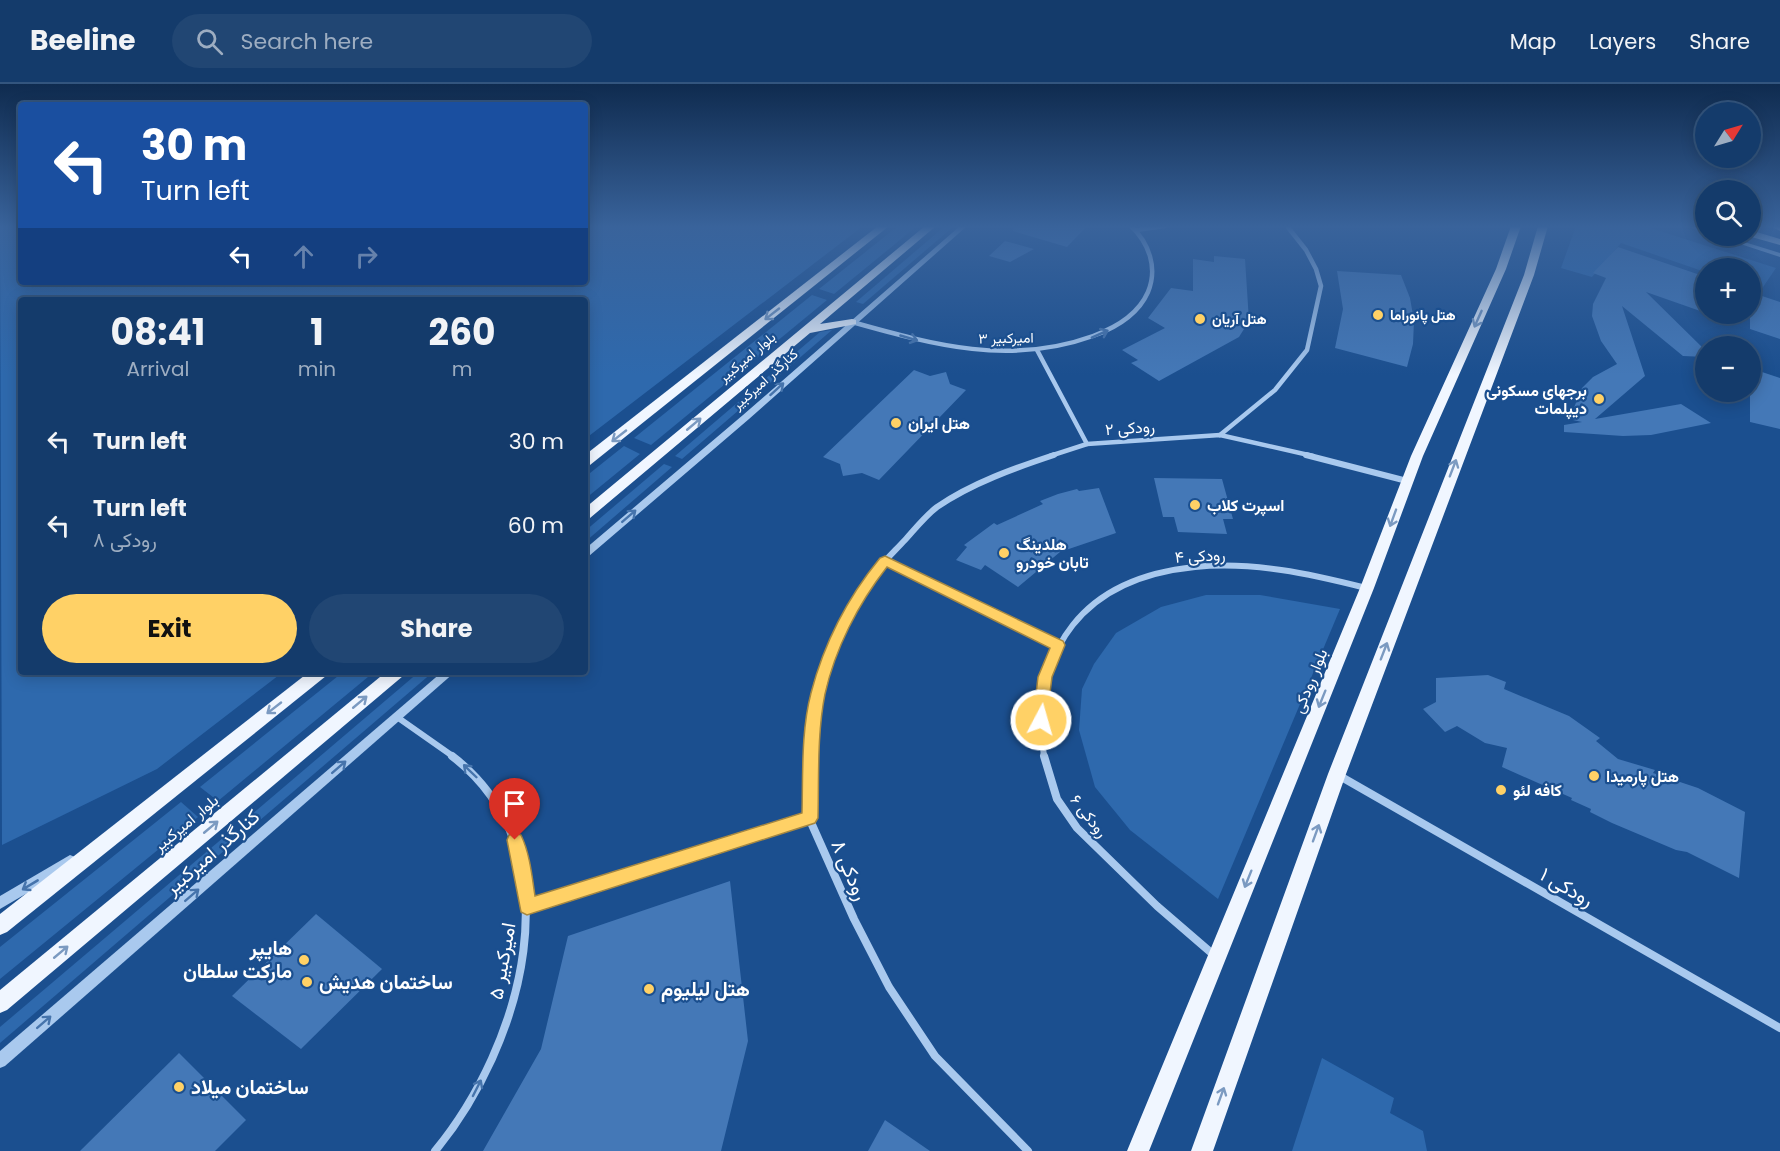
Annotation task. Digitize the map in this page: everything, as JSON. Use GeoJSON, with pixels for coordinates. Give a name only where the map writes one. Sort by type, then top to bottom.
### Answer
{"type":"FeatureCollection","features":[{"type":"Feature","properties":{"kind":"main road","name":"بلوار امیرکبیر"},"geometry":{"type":"LineString","coordinates":[[588,460],[821,276]]}},
{"type":"Feature","properties":{"kind":"main road","name":"بلوار امیرکبیر"},"geometry":{"type":"LineString","coordinates":[[588,512],[872,276]]}},
{"type":"Feature","properties":{"kind":"main road","name":"بلوار رودکی"},"geometry":{"type":"LineString","coordinates":[[1138,1151],[1367,588],[1407,482],[1498,276]]}},
{"type":"Feature","properties":{"kind":"main road"},"geometry":{"type":"LineString","coordinates":[[1202,1151],[1337,774],[1529,276]]}},
{"type":"Feature","properties":{"kind":"main road"},"geometry":{"type":"LineString","coordinates":[[807,330],[852,322]]}},
{"type":"Feature","properties":{"kind":"main road","name":"بلوار امیرکبیر"},"geometry":{"type":"LineString","coordinates":[[0,926],[316,675]]}},
{"type":"Feature","properties":{"kind":"main road","name":"بلوار امیرکبیر"},"geometry":{"type":"LineString","coordinates":[[0,1003],[393,675]]}},
{"type":"Feature","properties":{"kind":"street","name":"کنارگذر امیرکبیر"},"geometry":{"type":"LineString","coordinates":[[588,551],[746,417],[906,276]]}},
{"type":"Feature","properties":{"kind":"street","name":"امیرکبیر ۳"},"geometry":{"type":"LineString","coordinates":[[852,322],[946,347],[992,352],[1037,350],[1076,343],[1108,330],[1132,314],[1147,295],[1152,276]]}},
{"type":"Feature","properties":{"kind":"street"},"geometry":{"type":"LineString","coordinates":[[1220,435],[1275,390],[1307,350],[1321,286],[1318,276]]}},
{"type":"Feature","properties":{"kind":"street"},"geometry":{"type":"LineString","coordinates":[[1037,350],[1087,444]]}},
{"type":"Feature","properties":{"kind":"street","name":"رودکی ۲"},"geometry":{"type":"LineString","coordinates":[[885,561],[936,508],[973,487],[1018,467],[1087,444],[1220,435],[1324,459],[1407,482]]}},
{"type":"Feature","properties":{"kind":"street"},"geometry":{"type":"LineString","coordinates":[[885,561],[1058,645]]}},
{"type":"Feature","properties":{"kind":"street","name":"رودکی ۸"},"geometry":{"type":"LineString","coordinates":[[885,561],[860,592],[833,648],[818,694],[812,742],[810,818],[854,920],[889,987],[935,1056],[1028,1151]]}},
{"type":"Feature","properties":{"kind":"street","name":"رودکی ۴"},"geometry":{"type":"LineString","coordinates":[[1058,645],[1068,629],[1102,600],[1137,581],[1172,570],[1214,567],[1290,572],[1334,579],[1367,588]]}},
{"type":"Feature","properties":{"kind":"street","name":"رودکی ۶"},"geometry":{"type":"LineString","coordinates":[[1058,645],[1045,677],[1041,720],[1045,766],[1063,810],[1101,853],[1177,926],[1216,957]]}},
{"type":"Feature","properties":{"kind":"street","name":"کنارگذر امیرکبیر"},"geometry":{"type":"LineString","coordinates":[[0,1060],[445,675]]}},
{"type":"Feature","properties":{"kind":"street","name":"امیرکبیر ۵"},"geometry":{"type":"LineString","coordinates":[[397,717],[465,766],[502,812],[515,840],[523,872],[527,907],[522,968],[510,1016],[473,1096],[435,1151]]}},
{"type":"Feature","properties":{"kind":"street","name":"رودکی ۱"},"geometry":{"type":"LineString","coordinates":[[1337,774],[1780,1028]]}},
{"type":"Feature","properties":{"kind":"street"},"geometry":{"type":"LineString","coordinates":[[527,907],[810,818]]}},
{"type":"Feature","properties":{"kind":"street"},"geometry":{"type":"LineString","coordinates":[[0,903],[116,834]]}},
{"type":"Feature","properties":{"kind":"shaded area"},"geometry":{"type":"Polygon","coordinates":[[[0,276],[18,276],[18,285],[588,285],[588,276],[798,276],[588,437],[588,297],[18,297],[18,675],[279,675],[157,769],[2,845],[0,276]]]}},
{"type":"Feature","properties":{"kind":"shaded area"},"geometry":{"type":"Polygon","coordinates":[[[836,276],[856,276],[834,294],[819,289],[836,276]]]}},
{"type":"Feature","properties":{"kind":"shaded area"},"geometry":{"type":"Polygon","coordinates":[[[887,276],[896,276],[863,304],[856,302],[887,276]]]}},
{"type":"Feature","properties":{"kind":"shaded area"},"geometry":{"type":"Polygon","coordinates":[[[1761,276],[1771,276],[1761,290],[1761,276]]]}},
{"type":"Feature","properties":{"kind":"shaded area"},"geometry":{"type":"Polygon","coordinates":[[[812,295],[827,300],[651,445],[634,438],[812,295]]]}},
{"type":"Feature","properties":{"kind":"shaded area"},"geometry":{"type":"Polygon","coordinates":[[[832,330],[682,459],[675,456],[820,332],[832,330]]]}},
{"type":"Feature","properties":{"kind":"shaded area"},"geometry":{"type":"Polygon","coordinates":[[[624,446],[640,454],[588,497],[588,475],[624,446]]]}},
{"type":"Feature","properties":{"kind":"shaded area"},"geometry":{"type":"Polygon","coordinates":[[[664,464],[672,467],[588,539],[588,528],[664,464]]]}},
{"type":"Feature","properties":{"kind":"shaded area"},"geometry":{"type":"Polygon","coordinates":[[[1206,595],[1260,595],[1340,609],[1218,899],[1130,830],[1095,787],[1079,730],[1082,689],[1094,664],[1116,633],[1161,607],[1206,595]]]}},
{"type":"Feature","properties":{"kind":"shaded area"},"geometry":{"type":"Polygon","coordinates":[[[339,675],[370,675],[218,801],[200,787],[339,675]]]}},
{"type":"Feature","properties":{"kind":"shaded area"},"geometry":{"type":"Polygon","coordinates":[[[415,675],[429,675],[252,827],[244,821],[415,675]]]}},
{"type":"Feature","properties":{"kind":"shaded area"},"geometry":{"type":"Polygon","coordinates":[[[181,802],[198,817],[0,979],[0,947],[181,802]]]}},
{"type":"Feature","properties":{"kind":"shaded area"},"geometry":{"type":"Polygon","coordinates":[[[224,837],[233,843],[0,1043],[0,1027],[224,837]]]}},
{"type":"Feature","properties":{"kind":"shaded area"},"geometry":{"type":"Polygon","coordinates":[[[1322,1058],[1394,1098],[1390,1113],[1423,1131],[1427,1151],[1292,1151],[1322,1058]]]}},
{"type":"Feature","properties":{"kind":"building","name":"هتل آریان"},"geometry":{"type":"Polygon","coordinates":[[[1193,276],[1246,276],[1249,321],[1239,337],[1159,381],[1131,363],[1138,360],[1122,350],[1165,328],[1148,318],[1171,288],[1193,291],[1193,276]]]}},
{"type":"Feature","properties":{"kind":"building","name":"هتل پانوراما"},"geometry":{"type":"Polygon","coordinates":[[[1338,276],[1401,276],[1410,298],[1414,321],[1413,344],[1407,367],[1335,348],[1343,309],[1338,276]]]}},
{"type":"Feature","properties":{"kind":"building"},"geometry":{"type":"Polygon","coordinates":[[[1600,276],[1695,276],[1695,309],[1646,292],[1695,340],[1695,357],[1683,356],[1622,306],[1645,376],[1595,419],[1681,404],[1711,423],[1651,435],[1623,436],[1564,432],[1564,425],[1582,422],[1573,420],[1573,410],[1582,388],[1593,377],[1617,364],[1601,341],[1592,316],[1593,304],[1606,278],[1600,276]]]}},
{"type":"Feature","properties":{"kind":"building"},"geometry":{"type":"Polygon","coordinates":[[[1761,296],[1780,302],[1780,339],[1750,329],[1750,324],[1761,324],[1761,296]]]}},
{"type":"Feature","properties":{"kind":"building","name":"هتل ایران"},"geometry":{"type":"Polygon","coordinates":[[[914,370],[930,376],[946,372],[950,384],[966,390],[879,480],[862,473],[843,476],[840,464],[823,457],[914,370]]]}},
{"type":"Feature","properties":{"kind":"building"},"geometry":{"type":"Polygon","coordinates":[[[1761,372],[1780,378],[1780,429],[1750,422],[1750,402],[1761,402],[1761,372]]]}},
{"type":"Feature","properties":{"kind":"building","name":"اسپرت کلاب"},"geometry":{"type":"Polygon","coordinates":[[[1154,478],[1222,479],[1233,519],[1223,519],[1227,534],[1178,532],[1174,517],[1163,517],[1154,478]]]}},
{"type":"Feature","properties":{"kind":"building"},"geometry":{"type":"Polygon","coordinates":[[[1099,488],[1116,533],[1060,552],[1018,587],[985,565],[981,570],[956,560],[967,547],[964,545],[994,523],[997,525],[1043,504],[1040,501],[1058,494],[1077,489],[1079,491],[1099,488]]]}},
{"type":"Feature","properties":{"kind":"building","name":"هتل پارمیدا"},"geometry":{"type":"Polygon","coordinates":[[[1488,675],[1506,682],[1504,689],[1569,716],[1600,738],[1596,741],[1618,759],[1655,770],[1653,773],[1698,788],[1745,812],[1739,878],[1687,852],[1676,850],[1612,823],[1590,812],[1591,809],[1571,800],[1572,798],[1502,767],[1507,748],[1485,743],[1457,726],[1445,732],[1423,709],[1436,702],[1436,678],[1488,675]]]}},
{"type":"Feature","properties":{"kind":"building","name":"هتل لیلیوم"},"geometry":{"type":"Polygon","coordinates":[[[730,881],[748,1041],[721,1151],[483,1151],[541,1049],[568,936],[730,881]]]}},
{"type":"Feature","properties":{"kind":"building","name":"ساختمان هدیش"},"geometry":{"type":"Polygon","coordinates":[[[316,914],[382,969],[301,1049],[232,996],[316,914]]]}},
{"type":"Feature","properties":{"kind":"building","name":"ساختمان میلاد"},"geometry":{"type":"Polygon","coordinates":[[[179,1053],[246,1120],[215,1151],[80,1151],[179,1053]]]}},
{"type":"Feature","properties":{"kind":"building"},"geometry":{"type":"Polygon","coordinates":[[[885,1120],[930,1151],[868,1151],[885,1120]]]}},
{"type":"Feature","properties":{"kind":"place","name":"هتل پانوراما"},"geometry":{"type":"Point","coordinates":[1378,315]}},
{"type":"Feature","properties":{"kind":"place","name":"هتل آریان"},"geometry":{"type":"Point","coordinates":[1200,319]}},
{"type":"Feature","properties":{"kind":"place","name":"برجهای مسکونی دیپلمات"},"geometry":{"type":"Point","coordinates":[1599,399]}},
{"type":"Feature","properties":{"kind":"place","name":"هتل ایران"},"geometry":{"type":"Point","coordinates":[896,423]}},
{"type":"Feature","properties":{"kind":"place","name":"اسپرت کلاب"},"geometry":{"type":"Point","coordinates":[1195,505]}},
{"type":"Feature","properties":{"kind":"place","name":"هلدینگ تابان خودرو"},"geometry":{"type":"Point","coordinates":[1004,553]}},
{"type":"Feature","properties":{"kind":"place","name":"هتل پارمیدا"},"geometry":{"type":"Point","coordinates":[1594,776]}},
{"type":"Feature","properties":{"kind":"place","name":"کافه لئو"},"geometry":{"type":"Point","coordinates":[1501,790]}},
{"type":"Feature","properties":{"kind":"place","name":"هایپر مارکت سلطان"},"geometry":{"type":"Point","coordinates":[304,960]}},
{"type":"Feature","properties":{"kind":"place","name":"ساختمان هدیش"},"geometry":{"type":"Point","coordinates":[307,982]}},
{"type":"Feature","properties":{"kind":"place","name":"هتل لیلیوم"},"geometry":{"type":"Point","coordinates":[649,989]}},
{"type":"Feature","properties":{"kind":"place","name":"ساختمان میلاد"},"geometry":{"type":"Point","coordinates":[179,1087]}},
{"type":"Feature","properties":{"kind":"route"},"geometry":{"type":"LineString","coordinates":[[515,840],[523,872],[527,907],[810,818],[812,742],[818,694],[833,648],[860,592],[885,561],[1058,645],[1045,677],[1041,720]]}}]}
